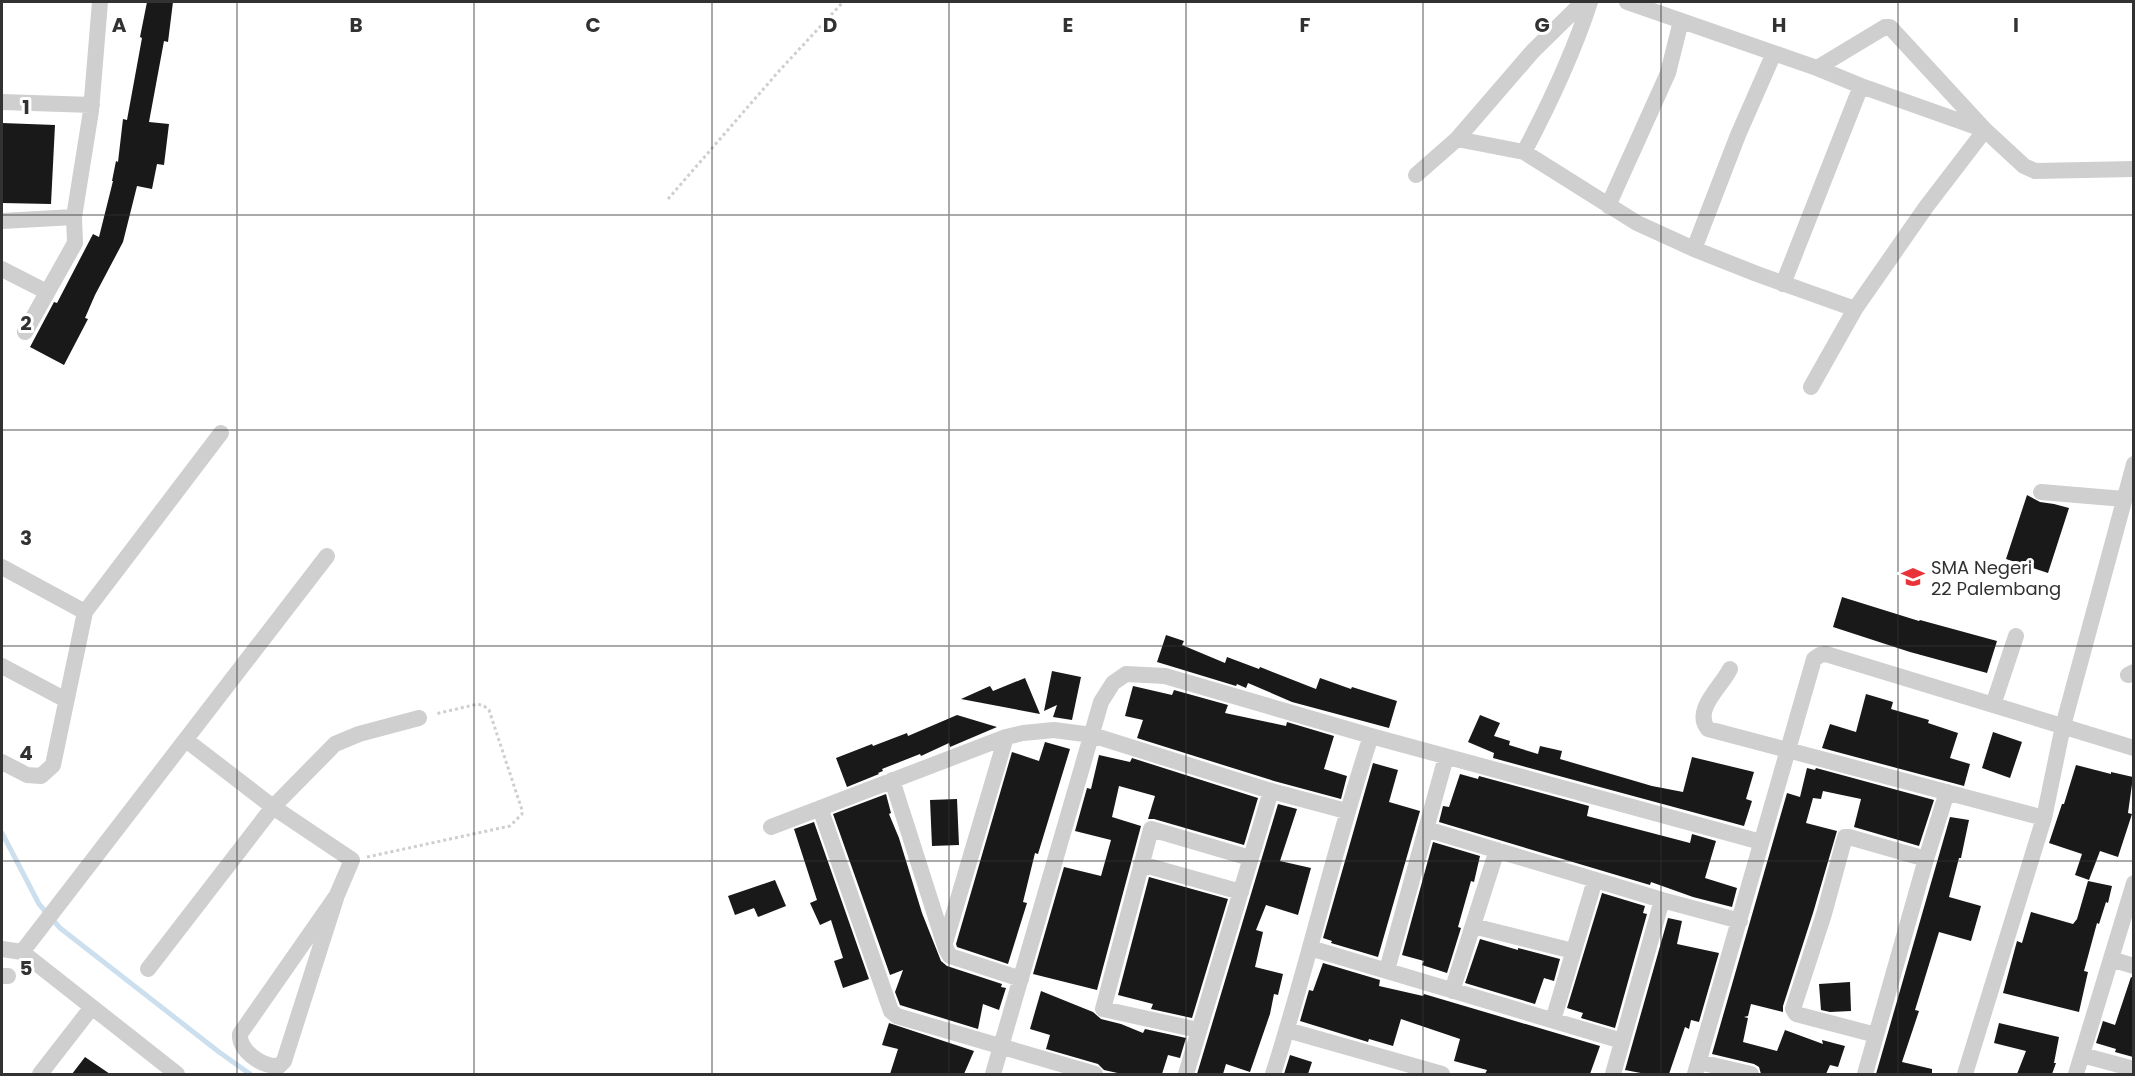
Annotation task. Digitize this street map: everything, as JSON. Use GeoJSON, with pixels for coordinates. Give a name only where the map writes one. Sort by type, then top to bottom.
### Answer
{"type":"FeatureCollection","features":[{"type":"Feature","properties":{"kind":"street"},"geometry":{"type":"LineString","coordinates":[[25,332],[75,243],[74,217],[92,105],[100,2]]}},
{"type":"Feature","properties":{"kind":"street"},"geometry":{"type":"LineString","coordinates":[[1416,176],[1457,139],[1533,51],[1583,2]]}},
{"type":"Feature","properties":{"kind":"street"},"geometry":{"type":"LineString","coordinates":[[1524,152],[1575,46],[1590,2]]}},
{"type":"Feature","properties":{"kind":"street"},"geometry":{"type":"LineString","coordinates":[[1627,2],[1817,68],[1985,130]]}},
{"type":"Feature","properties":{"kind":"street"},"geometry":{"type":"LineString","coordinates":[[1608,206],[1668,73],[1681,21]]}},
{"type":"Feature","properties":{"kind":"street"},"geometry":{"type":"LineString","coordinates":[[1817,68],[1887,26],[1985,130],[2024,166],[2035,171],[2133,169]]}},
{"type":"Feature","properties":{"kind":"street"},"geometry":{"type":"LineString","coordinates":[[1694,249],[1738,135],[1774,53]]}},
{"type":"Feature","properties":{"kind":"street"},"geometry":{"type":"LineString","coordinates":[[1783,284],[1861,86]]}},
{"type":"Feature","properties":{"kind":"street"},"geometry":{"type":"LineString","coordinates":[[2,102],[92,105]]}},
{"type":"Feature","properties":{"kind":"street"},"geometry":{"type":"LineString","coordinates":[[1811,387],[1855,309],[1926,207],[1985,130]]}},
{"type":"Feature","properties":{"kind":"street"},"geometry":{"type":"LineString","coordinates":[[1457,139],[1524,152],[1637,223],[1694,249],[1855,309]]}},
{"type":"Feature","properties":{"kind":"street"},"geometry":{"type":"LineString","coordinates":[[2,221],[74,217]]}},
{"type":"Feature","properties":{"kind":"street"},"geometry":{"type":"LineString","coordinates":[[2,269],[47,292]]}},
{"type":"Feature","properties":{"kind":"street"},"geometry":{"type":"LineString","coordinates":[[2,762],[27,775],[41,776],[53,765],[85,612],[221,433]]}},
{"type":"Feature","properties":{"kind":"street"},"geometry":{"type":"LineString","coordinates":[[1965,1074],[2044,818],[2063,726],[2133,464]]}},
{"type":"Feature","properties":{"kind":"street"},"geometry":{"type":"LineString","coordinates":[[2041,492],[2124,499]]}},
{"type":"Feature","properties":{"kind":"street"},"geometry":{"type":"LineString","coordinates":[[22,952],[327,556]]}},
{"type":"Feature","properties":{"kind":"street"},"geometry":{"type":"LineString","coordinates":[[2,567],[85,612]]}},
{"type":"Feature","properties":{"kind":"street"},"geometry":{"type":"LineString","coordinates":[[1993,705],[2016,636]]}},
{"type":"Feature","properties":{"kind":"street"},"geometry":{"type":"LineString","coordinates":[[1751,1074],[1697,1068],[1814,659],[1826,654],[2133,748]]}},
{"type":"Feature","properties":{"kind":"street"},"geometry":{"type":"LineString","coordinates":[[2,666],[66,700]]}},
{"type":"Feature","properties":{"kind":"street"},"geometry":{"type":"LineString","coordinates":[[1730,669],[1707,705],[1703,718],[1706,726],[2044,818]]}},
{"type":"Feature","properties":{"kind":"street"},"geometry":{"type":"LineString","coordinates":[[993,1074],[1101,702],[1113,683],[1126,674],[1142,673],[1165,676],[1446,757],[1761,842]]}},
{"type":"Feature","properties":{"kind":"street"},"geometry":{"type":"LineString","coordinates":[[148,969],[273,807],[335,744],[359,734],[419,718]]}},
{"type":"Feature","properties":{"kind":"street"},"geometry":{"type":"LineString","coordinates":[[771,826],[1006,737],[1054,730],[1092,735],[1271,791],[1346,811]]}},
{"type":"Feature","properties":{"kind":"street"},"geometry":{"type":"LineString","coordinates":[[1273,1074],[1310,948],[1346,811],[1371,736]]}},
{"type":"Feature","properties":{"kind":"street"},"geometry":{"type":"LineString","coordinates":[[945,943],[1006,737]]}},
{"type":"Feature","properties":{"kind":"street"},"geometry":{"type":"LineString","coordinates":[[186,740],[273,807],[352,860],[337,895],[284,1061],[279,1066],[268,1065],[244,1049],[240,1034],[337,895]]}},
{"type":"Feature","properties":{"kind":"street"},"geometry":{"type":"LineString","coordinates":[[1387,970],[1446,757]]}},
{"type":"Feature","properties":{"kind":"street"},"geometry":{"type":"LineString","coordinates":[[892,780],[950,956],[1021,979]]}},
{"type":"Feature","properties":{"kind":"street"},"geometry":{"type":"LineString","coordinates":[[1186,1074],[1271,791]]}},
{"type":"Feature","properties":{"kind":"street"},"geometry":{"type":"LineString","coordinates":[[1864,1074],[1947,792]]}},
{"type":"Feature","properties":{"kind":"street"},"geometry":{"type":"LineString","coordinates":[[820,808],[891,1011],[897,1016],[1095,1074]]}},
{"type":"Feature","properties":{"kind":"street"},"geometry":{"type":"LineString","coordinates":[[1198,1030],[1103,1008],[1151,829],[1250,858]]}},
{"type":"Feature","properties":{"kind":"street"},"geometry":{"type":"LineString","coordinates":[[1426,829],[1740,921]]}},
{"type":"Feature","properties":{"kind":"street"},"geometry":{"type":"LineString","coordinates":[[1876,1035],[1796,1014],[1793,1008],[1824,914],[1845,837],[1926,859]]}},
{"type":"Feature","properties":{"kind":"street"},"geometry":{"type":"LineString","coordinates":[[1452,990],[1497,850]]}},
{"type":"Feature","properties":{"kind":"street"},"geometry":{"type":"LineString","coordinates":[[1141,864],[1241,892]]}},
{"type":"Feature","properties":{"kind":"street"},"geometry":{"type":"LineString","coordinates":[[1553,1020],[1595,880]]}},
{"type":"Feature","properties":{"kind":"street"},"geometry":{"type":"LineString","coordinates":[[2076,1074],[2133,883]]}},
{"type":"Feature","properties":{"kind":"street"},"geometry":{"type":"LineString","coordinates":[[1613,1074],[1662,900]]}},
{"type":"Feature","properties":{"kind":"street"},"geometry":{"type":"LineString","coordinates":[[1473,926],[1573,951]]}},
{"type":"Feature","properties":{"kind":"street"},"geometry":{"type":"LineString","coordinates":[[1310,948],[1622,1041]]}},
{"type":"Feature","properties":{"kind":"street"},"geometry":{"type":"LineString","coordinates":[[2,949],[22,952],[177,1074]]}},
{"type":"Feature","properties":{"kind":"street"},"geometry":{"type":"LineString","coordinates":[[2111,959],[2133,966]]}},
{"type":"Feature","properties":{"kind":"street"},"geometry":{"type":"LineString","coordinates":[[40,1074],[92,1007]]}},
{"type":"Feature","properties":{"kind":"street"},"geometry":{"type":"LineString","coordinates":[[1287,1030],[1442,1074]]}},
{"type":"Feature","properties":{"kind":"street"},"geometry":{"type":"LineString","coordinates":[[2082,1054],[2133,1069]]}},
{"type":"Feature","properties":{"kind":"path"},"geometry":{"type":"LineString","coordinates":[[668,199],[779,70],[843,2]]}},
{"type":"Feature","properties":{"kind":"path"},"geometry":{"type":"LineString","coordinates":[[352,860],[510,826],[522,814],[489,710],[484,705],[478,704],[419,718]]}},
{"type":"Feature","properties":{"kind":"building"},"geometry":{"type":"Polygon","coordinates":[[[147,2],[173,2],[168,42],[164,41],[149,122],[169,124],[164,165],[157,164],[152,189],[137,186],[123,242],[95,295],[85,318],[88,319],[64,365],[30,347],[54,302],[57,303],[93,234],[99,237],[116,161],[118,162],[123,119],[127,120],[147,2]]]}},
{"type":"Feature","properties":{"kind":"building"},"geometry":{"type":"Polygon","coordinates":[[[2,123],[55,125],[51,204],[2,203],[2,123]]]}},
{"type":"Feature","properties":{"kind":"building"},"geometry":{"type":"Polygon","coordinates":[[[2027,495],[2040,502],[2069,508],[2048,573],[2006,559],[2027,495]]]}},
{"type":"Feature","properties":{"kind":"building"},"geometry":{"type":"Polygon","coordinates":[[[1842,597],[1919,621],[1997,641],[1987,673],[1910,652],[1833,627],[1842,597]]]}},
{"type":"Feature","properties":{"kind":"building"},"geometry":{"type":"Polygon","coordinates":[[[1166,635],[1184,641],[1182,645],[1225,663],[1227,657],[1316,689],[1320,678],[1397,701],[1389,728],[1292,702],[1248,683],[1246,688],[1237,684],[1236,686],[1157,662],[1166,635]]]}},
{"type":"Feature","properties":{"kind":"building"},"geometry":{"type":"Polygon","coordinates":[[[1052,671],[1081,677],[1072,720],[1053,717],[1057,705],[1044,711],[1052,671]]]}},
{"type":"Feature","properties":{"kind":"building"},"geometry":{"type":"Polygon","coordinates":[[[1025,678],[1040,714],[961,699],[990,686],[993,691],[1025,678]]]}},
{"type":"Feature","properties":{"kind":"building"},"geometry":{"type":"Polygon","coordinates":[[[1133,686],[1172,695],[1174,690],[1228,705],[1225,713],[1286,726],[1287,722],[1334,736],[1324,769],[1347,776],[1341,799],[1274,781],[1137,738],[1143,720],[1125,716],[1133,686]]]}},
{"type":"Feature","properties":{"kind":"building"},"geometry":{"type":"Polygon","coordinates":[[[1866,694],[1893,702],[1891,709],[1929,720],[1928,723],[1958,733],[1950,758],[1970,764],[1964,786],[1822,748],[1830,724],[1856,732],[1866,694]]]}},
{"type":"Feature","properties":{"kind":"building"},"geometry":{"type":"Polygon","coordinates":[[[957,715],[997,727],[950,747],[949,743],[921,756],[920,754],[882,769],[883,771],[879,774],[847,787],[836,758],[907,733],[908,736],[957,715]]]}},
{"type":"Feature","properties":{"kind":"building"},"geometry":{"type":"Polygon","coordinates":[[[1480,715],[1500,723],[1494,736],[1510,741],[1509,745],[1538,754],[1540,746],[1562,751],[1560,759],[1652,786],[1683,792],[1692,757],[1754,772],[1746,799],[1752,801],[1744,826],[1493,758],[1494,753],[1468,742],[1480,715]]]}},
{"type":"Feature","properties":{"kind":"building"},"geometry":{"type":"Polygon","coordinates":[[[1993,732],[2022,742],[2010,778],[1982,768],[1993,732]]]}},
{"type":"Feature","properties":{"kind":"building"},"geometry":{"type":"Polygon","coordinates":[[[1045,742],[1070,749],[1038,854],[1035,853],[1023,902],[1027,903],[1008,964],[957,947],[956,944],[1012,752],[1039,761],[1045,742]]]}},
{"type":"Feature","properties":{"kind":"building"},"geometry":{"type":"Polygon","coordinates":[[[1099,755],[1130,762],[1132,758],[1258,798],[1244,845],[1148,819],[1155,796],[1119,786],[1112,817],[1141,826],[1097,990],[1033,974],[1064,867],[1101,876],[1111,840],[1075,831],[1087,788],[1091,789],[1099,755]]]}},
{"type":"Feature","properties":{"kind":"building"},"geometry":{"type":"Polygon","coordinates":[[[1373,763],[1398,770],[1389,802],[1420,811],[1378,957],[1331,943],[1332,941],[1323,938],[1373,763]]]}},
{"type":"Feature","properties":{"kind":"building"},"geometry":{"type":"Polygon","coordinates":[[[2076,765],[2133,777],[2128,813],[2132,814],[2118,857],[2100,851],[2089,880],[2075,875],[2082,854],[2049,843],[2076,765]]]}},
{"type":"Feature","properties":{"kind":"building"},"geometry":{"type":"Polygon","coordinates":[[[1807,768],[1815,770],[1816,768],[1934,800],[1919,846],[1854,827],[1861,799],[1823,791],[1821,799],[1813,798],[1806,823],[1837,831],[1783,1012],[1751,1004],[1748,1016],[1744,1017],[1748,1018],[1743,1042],[1777,1051],[1785,1030],[1823,1044],[1822,1040],[1845,1046],[1838,1067],[1830,1065],[1826,1074],[1761,1074],[1759,1067],[1754,1064],[1712,1054],[1787,793],[1800,797],[1807,768]]]}},
{"type":"Feature","properties":{"kind":"building"},"geometry":{"type":"Polygon","coordinates":[[[1460,774],[1478,779],[1479,776],[1589,806],[1587,816],[1690,843],[1692,834],[1716,841],[1705,878],[1737,888],[1732,907],[1439,822],[1443,806],[1449,807],[1460,774]]]}},
{"type":"Feature","properties":{"kind":"building"},"geometry":{"type":"Polygon","coordinates":[[[886,794],[891,813],[889,814],[899,838],[922,913],[941,961],[947,966],[1002,984],[1001,987],[1006,988],[999,1010],[983,1004],[978,1029],[900,1005],[895,992],[903,970],[890,975],[833,814],[886,794]]]}},
{"type":"Feature","properties":{"kind":"building"},"geometry":{"type":"Polygon","coordinates":[[[957,799],[959,845],[932,846],[930,800],[957,799]]]}},
{"type":"Feature","properties":{"kind":"building"},"geometry":{"type":"Polygon","coordinates":[[[1278,804],[1297,809],[1280,861],[1311,868],[1298,915],[1266,905],[1256,930],[1263,932],[1255,967],[1283,974],[1278,995],[1274,994],[1270,1014],[1250,1072],[1226,1064],[1223,1074],[1197,1074],[1278,804]]]}},
{"type":"Feature","properties":{"kind":"building"},"geometry":{"type":"Polygon","coordinates":[[[1950,817],[1969,820],[1961,858],[1959,858],[1949,897],[1981,906],[1971,941],[1939,932],[1915,1010],[1919,1011],[1902,1062],[1932,1069],[1932,1074],[1876,1074],[1950,817]]]}},
{"type":"Feature","properties":{"kind":"building"},"geometry":{"type":"Polygon","coordinates":[[[814,822],[869,979],[843,988],[834,961],[843,958],[831,920],[820,925],[810,903],[817,900],[794,829],[814,822]]]}},
{"type":"Feature","properties":{"kind":"building"},"geometry":{"type":"Polygon","coordinates":[[[1433,842],[1480,856],[1474,882],[1471,881],[1458,927],[1461,928],[1447,973],[1422,965],[1424,961],[1402,955],[1433,842]]]}},
{"type":"Feature","properties":{"kind":"building"},"geometry":{"type":"Polygon","coordinates":[[[1149,877],[1228,899],[1192,1018],[1151,1009],[1153,1004],[1118,995],[1149,877]]]}},
{"type":"Feature","properties":{"kind":"building"},"geometry":{"type":"Polygon","coordinates":[[[775,880],[786,906],[758,917],[754,908],[735,915],[728,896],[775,880]]]}},
{"type":"Feature","properties":{"kind":"building"},"geometry":{"type":"Polygon","coordinates":[[[2088,881],[2112,886],[2108,903],[2106,902],[2099,924],[2097,923],[2084,971],[2088,972],[2079,1012],[2003,993],[2017,941],[2022,943],[2031,912],[2073,924],[2077,919],[2088,881]]]}},
{"type":"Feature","properties":{"kind":"building"},"geometry":{"type":"Polygon","coordinates":[[[1602,893],[1645,906],[1643,913],[1647,914],[1615,1028],[1581,1018],[1583,1013],[1567,1008],[1602,893]]]}},
{"type":"Feature","properties":{"kind":"building"},"geometry":{"type":"Polygon","coordinates":[[[1668,918],[1682,921],[1677,944],[1719,953],[1699,1022],[1691,1020],[1689,1029],[1685,1027],[1669,1074],[1646,1074],[1625,1070],[1668,918]]]}},
{"type":"Feature","properties":{"kind":"building"},"geometry":{"type":"Polygon","coordinates":[[[1480,939],[1560,959],[1554,981],[1544,978],[1535,1004],[1465,983],[1480,939]]]}},
{"type":"Feature","properties":{"kind":"building"},"geometry":{"type":"Polygon","coordinates":[[[1323,963],[1380,980],[1379,986],[1423,996],[1424,994],[1600,1046],[1590,1074],[1485,1074],[1487,1070],[1454,1061],[1460,1039],[1401,1019],[1393,1046],[1369,1039],[1368,1042],[1300,1021],[1309,990],[1313,991],[1323,963]]]}},
{"type":"Feature","properties":{"kind":"building"},"geometry":{"type":"Polygon","coordinates":[[[2131,977],[2133,978],[2133,1057],[2096,1043],[2103,1021],[2115,1025],[2131,977]]]}},
{"type":"Feature","properties":{"kind":"building"},"geometry":{"type":"Polygon","coordinates":[[[1850,982],[1851,1011],[1821,1010],[1819,984],[1850,982]]]}},
{"type":"Feature","properties":{"kind":"building"},"geometry":{"type":"Polygon","coordinates":[[[1041,991],[1093,1012],[1101,1019],[1143,1033],[1145,1029],[1186,1038],[1180,1058],[1168,1055],[1162,1074],[1122,1074],[1104,1070],[1098,1064],[1046,1049],[1050,1035],[1030,1029],[1041,991]]]}},
{"type":"Feature","properties":{"kind":"building"},"geometry":{"type":"Polygon","coordinates":[[[889,1023],[974,1051],[964,1074],[890,1074],[898,1049],[882,1045],[889,1023]]]}},
{"type":"Feature","properties":{"kind":"building"},"geometry":{"type":"Polygon","coordinates":[[[1999,1023],[2059,1037],[2054,1063],[2056,1063],[2052,1074],[2017,1074],[2026,1051],[1994,1043],[1999,1023]]]}},
{"type":"Feature","properties":{"kind":"building"},"geometry":{"type":"Polygon","coordinates":[[[1290,1055],[1312,1062],[1308,1074],[1284,1074],[1290,1055]]]}},
{"type":"Feature","properties":{"kind":"building"},"geometry":{"type":"Polygon","coordinates":[[[85,1057],[110,1074],[72,1074],[85,1057]]]}},
{"type":"Feature","properties":{"kind":"waterway"},"geometry":{"type":"LineString","coordinates":[[2,833],[39,904],[60,928],[250,1074]]}},
{"type":"Feature","properties":{"kind":"place","name":"SMA Negeri 22 Palembang"},"geometry":{"type":"Point","coordinates":[1913,577]}}]}
